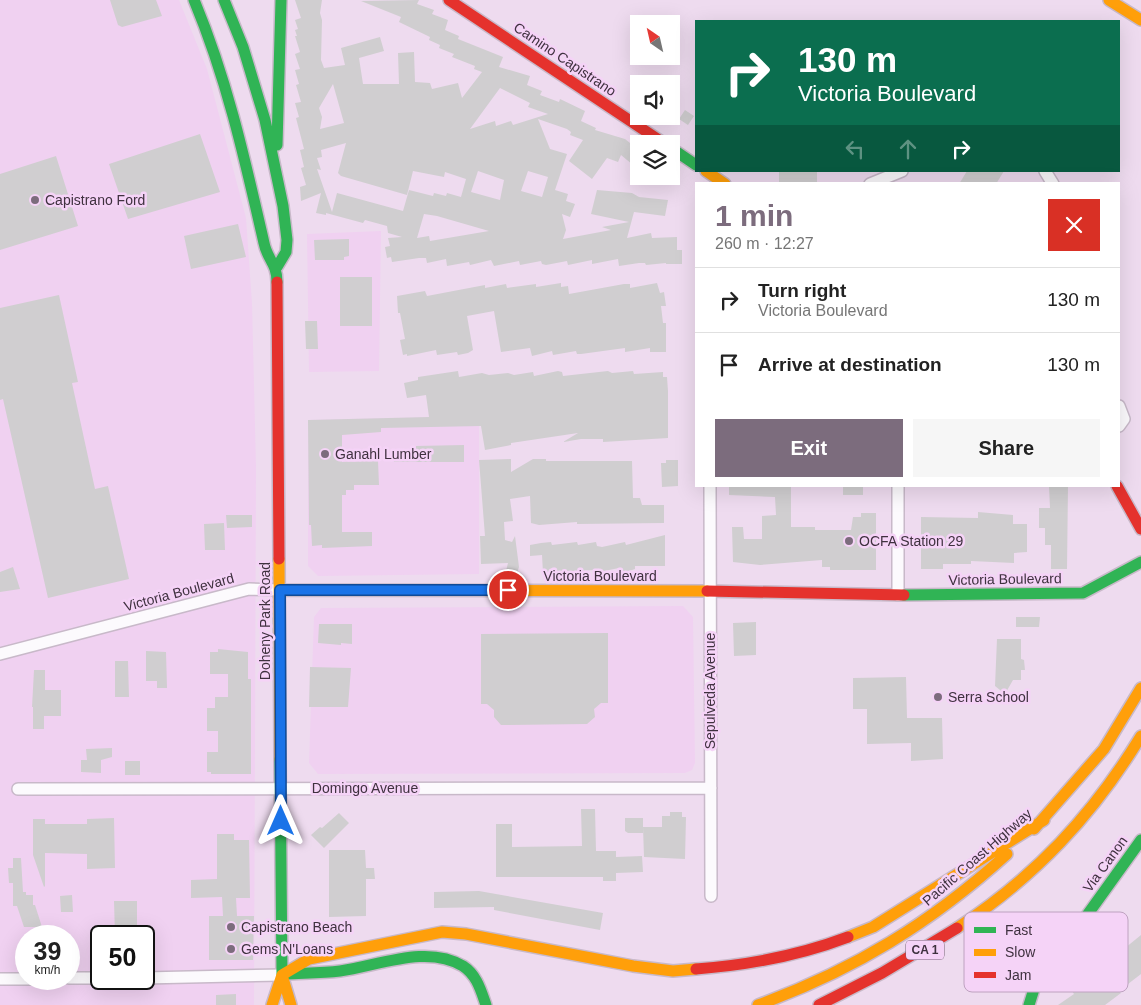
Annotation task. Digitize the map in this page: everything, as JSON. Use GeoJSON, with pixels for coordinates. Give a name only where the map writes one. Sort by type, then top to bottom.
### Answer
{"type":"FeatureCollection","features":[{"type":"Feature","properties":{"kind":"main road"},"geometry":{"type":"LineString","coordinates":[[194,0],[213,42],[244,149],[265,252],[277,267]]}},
{"type":"Feature","properties":{"kind":"main road","name":"Doheny Park Road"},"geometry":{"type":"LineString","coordinates":[[224,0],[237,30],[270,140],[284,208],[287,248],[277,267],[282,975],[291,1005]]}},
{"type":"Feature","properties":{"kind":"main road"},"geometry":{"type":"LineString","coordinates":[[276,167],[281,0]]}},
{"type":"Feature","properties":{"kind":"main road","name":"Camino Capistrano"},"geometry":{"type":"LineString","coordinates":[[449,0],[652,135]]}},
{"type":"Feature","properties":{"kind":"main road"},"geometry":{"type":"LineString","coordinates":[[1109,0],[1141,20]]}},
{"type":"Feature","properties":{"kind":"main road"},"geometry":{"type":"LineString","coordinates":[[680,154],[695,164]]}},
{"type":"Feature","properties":{"kind":"main road"},"geometry":{"type":"LineString","coordinates":[[707,172],[721,182]]}},
{"type":"Feature","properties":{"kind":"main road"},"geometry":{"type":"LineString","coordinates":[[1118,487],[1141,529]]}},
{"type":"Feature","properties":{"kind":"main road","name":"Victoria Boulevard"},"geometry":{"type":"LineString","coordinates":[[280,590],[898,596],[1083,593],[1141,562]]}},
{"type":"Feature","properties":{"kind":"main road","name":"Pacific Coast Highway"},"geometry":{"type":"LineString","coordinates":[[758,1005],[811,983],[874,953],[938,913],[976,882],[1044,820],[1104,749],[1141,688]]}},
{"type":"Feature","properties":{"kind":"main road","name":"CA 1"},"geometry":{"type":"LineString","coordinates":[[978,912],[1022,882],[1061,842],[1119,772],[1141,736]]}},
{"type":"Feature","properties":{"kind":"main road"},"geometry":{"type":"LineString","coordinates":[[282,975],[309,959],[442,932],[466,934],[633,966],[673,971],[748,965],[824,946],[873,927],[1044,820]]}},
{"type":"Feature","properties":{"kind":"main road","name":"Via Canon"},"geometry":{"type":"LineString","coordinates":[[1089,912],[1141,840]]}},
{"type":"Feature","properties":{"kind":"main road"},"geometry":{"type":"LineString","coordinates":[[986,912],[1022,882]]}},
{"type":"Feature","properties":{"kind":"main road","name":"CA 1"},"geometry":{"type":"LineString","coordinates":[[819,1005],[866,983],[917,954],[964,922]]}},
{"type":"Feature","properties":{"kind":"main road"},"geometry":{"type":"LineString","coordinates":[[871,992],[899,977],[964,930]]}},
{"type":"Feature","properties":{"kind":"main road"},"geometry":{"type":"LineString","coordinates":[[282,975],[340,971],[415,956],[440,958],[456,963],[468,970],[478,980],[486,1005]]}},
{"type":"Feature","properties":{"kind":"main road","name":"Doheny Park Road"},"geometry":{"type":"LineString","coordinates":[[272,1005],[282,975]]}},
{"type":"Feature","properties":{"kind":"main road","name":"Via Canon"},"geometry":{"type":"LineString","coordinates":[[1029,1005],[1033,992]]}},
{"type":"Feature","properties":{"kind":"street"},"geometry":{"type":"LineString","coordinates":[[875,182],[900,172]]}},
{"type":"Feature","properties":{"kind":"street"},"geometry":{"type":"LineString","coordinates":[[1120,409],[1124,419],[1120,425]]}},
{"type":"Feature","properties":{"kind":"street","name":"Sepulveda Avenue"},"geometry":{"type":"LineString","coordinates":[[710,487],[711,896]]}},
{"type":"Feature","properties":{"kind":"street"},"geometry":{"type":"LineString","coordinates":[[898,487],[898,596]]}},
{"type":"Feature","properties":{"kind":"street","name":"Victoria Boulevard"},"geometry":{"type":"LineString","coordinates":[[0,654],[249,590],[280,590]]}},
{"type":"Feature","properties":{"kind":"street","name":"Domingo Avenue"},"geometry":{"type":"LineString","coordinates":[[18,789],[711,788]]}},
{"type":"Feature","properties":{"kind":"street"},"geometry":{"type":"LineString","coordinates":[[155,978],[282,975]]}},
{"type":"Feature","properties":{"kind":"street"},"geometry":{"type":"LineString","coordinates":[[0,979],[15,979]]}},
{"type":"Feature","properties":{"kind":"shaded area"},"geometry":{"type":"Polygon","coordinates":[[[0,0],[179,0],[207,69],[246,218],[252,303],[256,468],[254,1005],[0,1005],[0,0]]]}},
{"type":"Feature","properties":{"kind":"shaded area"},"geometry":{"type":"Polygon","coordinates":[[[381,231],[379,371],[309,372],[307,234],[381,231]]]}},
{"type":"Feature","properties":{"kind":"shaded area"},"geometry":{"type":"Polygon","coordinates":[[[479,416],[479,574],[318,576],[308,566],[308,420],[479,416]]]}},
{"type":"Feature","properties":{"kind":"shaded area"},"geometry":{"type":"Polygon","coordinates":[[[683,606],[693,617],[695,763],[692,770],[685,773],[318,774],[309,763],[314,617],[321,608],[683,606]]]}},
{"type":"Feature","properties":{"kind":"building"},"geometry":{"type":"Polygon","coordinates":[[[110,0],[156,0],[162,16],[122,27],[118,25],[110,0]]]}},
{"type":"Feature","properties":{"kind":"building"},"geometry":{"type":"Polygon","coordinates":[[[295,0],[322,0],[320,13],[322,20],[321,60],[324,68],[345,65],[341,48],[380,37],[384,51],[359,58],[363,84],[399,84],[398,53],[414,52],[415,82],[430,83],[432,89],[458,83],[462,98],[482,72],[474,69],[475,66],[452,57],[454,54],[439,48],[440,45],[429,40],[430,37],[399,22],[401,17],[361,1],[419,0],[417,4],[434,10],[432,14],[448,20],[445,30],[459,36],[458,39],[503,57],[499,67],[530,76],[527,85],[542,91],[540,95],[559,102],[560,99],[585,111],[581,121],[596,128],[595,130],[625,139],[630,143],[630,162],[621,155],[618,162],[607,158],[592,179],[569,161],[583,140],[570,135],[571,132],[567,129],[538,119],[550,149],[567,154],[555,190],[568,194],[566,201],[575,204],[570,217],[562,214],[566,230],[563,239],[611,230],[602,227],[629,222],[591,214],[597,190],[632,193],[639,197],[668,200],[665,216],[634,212],[627,238],[651,233],[652,238],[677,237],[677,250],[682,250],[682,264],[646,265],[645,263],[639,263],[619,266],[618,259],[592,264],[592,260],[568,265],[567,261],[546,265],[542,264],[541,261],[520,265],[519,261],[494,266],[491,260],[470,265],[469,262],[447,266],[446,259],[427,263],[426,258],[392,262],[391,257],[387,258],[385,247],[390,246],[388,238],[402,237],[388,233],[387,226],[365,220],[363,223],[326,213],[326,215],[316,213],[321,193],[301,201],[300,187],[306,185],[301,168],[304,167],[300,150],[304,149],[296,118],[299,117],[295,103],[301,102],[296,85],[299,84],[295,70],[300,69],[295,54],[300,52],[295,36],[297,36],[295,30],[298,29],[295,20],[301,18],[295,0]],[[333,84],[319,108],[322,117],[320,129],[344,123],[333,84]],[[500,88],[470,129],[495,121],[496,126],[511,121],[513,125],[548,114],[528,107],[530,103],[500,88]],[[346,143],[321,150],[322,157],[317,158],[321,170],[317,169],[332,212],[337,193],[403,211],[409,190],[433,196],[434,193],[446,196],[447,193],[461,197],[466,179],[445,172],[444,177],[413,171],[407,195],[341,176],[338,173],[346,143]],[[478,171],[471,192],[500,200],[504,180],[478,171]],[[528,171],[521,191],[542,197],[548,177],[528,171]],[[424,214],[417,238],[429,236],[430,241],[489,231],[424,214]]]}},
{"type":"Feature","properties":{"kind":"building"},"geometry":{"type":"Polygon","coordinates":[[[685,110],[694,116],[688,125],[680,120],[685,110]]]}},
{"type":"Feature","properties":{"kind":"building"},"geometry":{"type":"Polygon","coordinates":[[[200,134],[220,192],[128,219],[109,164],[200,134]]]}},
{"type":"Feature","properties":{"kind":"building","name":"Capistrano Ford"},"geometry":{"type":"Polygon","coordinates":[[[56,156],[78,226],[0,250],[0,174],[56,156]]]}},
{"type":"Feature","properties":{"kind":"building"},"geometry":{"type":"Polygon","coordinates":[[[779,172],[817,172],[817,182],[779,182],[779,172]]]}},
{"type":"Feature","properties":{"kind":"building"},"geometry":{"type":"Polygon","coordinates":[[[966,172],[1003,172],[997,182],[960,182],[966,172]]]}},
{"type":"Feature","properties":{"kind":"building"},"geometry":{"type":"Polygon","coordinates":[[[238,224],[246,257],[191,269],[184,236],[238,224]]]}},
{"type":"Feature","properties":{"kind":"building"},"geometry":{"type":"Polygon","coordinates":[[[349,239],[349,256],[344,257],[344,260],[315,260],[314,240],[349,239]]]}},
{"type":"Feature","properties":{"kind":"building"},"geometry":{"type":"Polygon","coordinates":[[[340,277],[372,277],[372,326],[340,326],[340,277]]]}},
{"type":"Feature","properties":{"kind":"building"},"geometry":{"type":"Polygon","coordinates":[[[561,283],[561,287],[568,286],[569,294],[624,284],[630,284],[630,288],[657,283],[660,293],[664,292],[666,306],[661,306],[663,323],[666,323],[666,352],[650,352],[650,348],[625,352],[625,348],[581,354],[577,354],[576,351],[553,355],[552,351],[532,356],[530,348],[501,352],[494,311],[467,316],[473,350],[468,353],[458,355],[457,352],[437,355],[436,350],[407,356],[407,354],[403,355],[400,340],[405,339],[400,313],[398,313],[397,296],[425,291],[427,296],[485,285],[485,288],[506,284],[507,288],[536,284],[536,287],[561,283]]]}},
{"type":"Feature","properties":{"kind":"building"},"geometry":{"type":"Polygon","coordinates":[[[59,295],[78,382],[72,383],[95,489],[108,486],[129,579],[48,598],[3,399],[0,400],[0,308],[59,295]]]}},
{"type":"Feature","properties":{"kind":"building"},"geometry":{"type":"Polygon","coordinates":[[[305,321],[317,321],[318,349],[306,349],[305,321]]]}},
{"type":"Feature","properties":{"kind":"building"},"geometry":{"type":"Polygon","coordinates":[[[458,371],[459,377],[482,373],[489,375],[508,373],[514,375],[533,372],[534,376],[558,371],[562,372],[563,376],[608,371],[612,373],[633,371],[634,374],[663,372],[663,377],[667,377],[668,438],[603,442],[603,439],[581,439],[563,442],[578,433],[511,443],[511,445],[485,450],[481,426],[381,428],[381,432],[342,435],[342,462],[378,461],[379,485],[354,485],[354,490],[346,490],[346,495],[342,495],[342,532],[372,532],[372,546],[322,548],[322,545],[312,546],[311,525],[309,525],[308,420],[429,417],[426,395],[407,398],[404,383],[418,380],[418,377],[458,371]]]}},
{"type":"Feature","properties":{"kind":"building"},"geometry":{"type":"Polygon","coordinates":[[[464,445],[464,462],[394,462],[393,450],[416,450],[416,446],[464,445]]]}},
{"type":"Feature","properties":{"kind":"building"},"geometry":{"type":"Polygon","coordinates":[[[511,459],[511,472],[533,459],[546,459],[546,461],[632,461],[633,498],[640,498],[642,505],[664,505],[664,523],[577,524],[577,522],[539,525],[531,523],[530,496],[510,499],[513,521],[504,522],[505,540],[512,542],[515,536],[519,567],[517,573],[506,571],[508,563],[481,564],[480,536],[485,536],[479,460],[511,459]]]}},
{"type":"Feature","properties":{"kind":"building"},"geometry":{"type":"Polygon","coordinates":[[[666,460],[678,460],[678,486],[662,487],[661,463],[666,463],[666,460]]]}},
{"type":"Feature","properties":{"kind":"building"},"geometry":{"type":"Polygon","coordinates":[[[729,487],[791,487],[791,527],[815,527],[815,530],[851,530],[853,517],[861,517],[861,513],[876,513],[876,570],[830,570],[830,567],[822,567],[822,560],[760,565],[733,562],[732,527],[743,527],[744,539],[762,539],[762,516],[776,515],[775,497],[729,495],[729,487]]]}},
{"type":"Feature","properties":{"kind":"building"},"geometry":{"type":"Polygon","coordinates":[[[843,487],[863,487],[863,495],[843,495],[843,487]]]}},
{"type":"Feature","properties":{"kind":"building"},"geometry":{"type":"Polygon","coordinates":[[[1049,487],[1068,487],[1067,569],[1051,569],[1051,545],[1045,545],[1045,528],[1039,528],[1039,508],[1050,508],[1049,487]]]}},
{"type":"Feature","properties":{"kind":"building"},"geometry":{"type":"Polygon","coordinates":[[[978,512],[1013,515],[1013,524],[1027,524],[1027,552],[1014,553],[1014,563],[971,561],[971,564],[943,564],[943,569],[921,569],[921,517],[978,518],[978,512]]]}},
{"type":"Feature","properties":{"kind":"building"},"geometry":{"type":"Polygon","coordinates":[[[226,515],[252,515],[252,527],[227,528],[226,515]]]}},
{"type":"Feature","properties":{"kind":"building"},"geometry":{"type":"Polygon","coordinates":[[[224,523],[225,550],[205,550],[204,524],[224,523]]]}},
{"type":"Feature","properties":{"kind":"building"},"geometry":{"type":"Polygon","coordinates":[[[665,535],[665,566],[635,566],[635,569],[620,574],[619,568],[594,573],[594,570],[543,573],[542,555],[530,556],[530,545],[541,543],[551,542],[552,545],[577,542],[578,545],[596,542],[597,546],[602,547],[625,542],[626,545],[665,535]]]}},
{"type":"Feature","properties":{"kind":"building"},"geometry":{"type":"Polygon","coordinates":[[[13,567],[20,589],[0,592],[0,572],[13,567]]]}},
{"type":"Feature","properties":{"kind":"building"},"geometry":{"type":"Polygon","coordinates":[[[1016,617],[1040,617],[1039,627],[1016,627],[1016,617]]]}},
{"type":"Feature","properties":{"kind":"building"},"geometry":{"type":"Polygon","coordinates":[[[756,622],[756,655],[734,656],[733,623],[756,622]]]}},
{"type":"Feature","properties":{"kind":"building"},"geometry":{"type":"Polygon","coordinates":[[[319,624],[352,624],[352,644],[318,643],[319,624]]]}},
{"type":"Feature","properties":{"kind":"building"},"geometry":{"type":"Polygon","coordinates":[[[608,633],[608,703],[601,703],[594,709],[595,717],[587,724],[501,725],[494,717],[494,710],[487,704],[481,704],[481,634],[608,633]]]}},
{"type":"Feature","properties":{"kind":"building"},"geometry":{"type":"Polygon","coordinates":[[[997,639],[1021,639],[1021,659],[1024,660],[1025,670],[1021,670],[1021,680],[1013,680],[1005,694],[995,686],[997,639]]]}},
{"type":"Feature","properties":{"kind":"building"},"geometry":{"type":"Polygon","coordinates":[[[218,649],[248,652],[248,679],[251,679],[251,774],[211,774],[211,772],[207,772],[207,752],[218,752],[218,731],[207,731],[207,708],[215,708],[215,697],[228,697],[228,674],[210,674],[210,652],[218,652],[218,649]]]}},
{"type":"Feature","properties":{"kind":"building"},"geometry":{"type":"Polygon","coordinates":[[[146,651],[166,652],[167,688],[157,688],[157,681],[146,681],[146,651]]]}},
{"type":"Feature","properties":{"kind":"building"},"geometry":{"type":"Polygon","coordinates":[[[115,661],[128,661],[129,697],[115,697],[115,661]]]}},
{"type":"Feature","properties":{"kind":"building"},"geometry":{"type":"Polygon","coordinates":[[[310,667],[351,668],[348,707],[309,707],[310,667]]]}},
{"type":"Feature","properties":{"kind":"building"},"geometry":{"type":"Polygon","coordinates":[[[34,670],[45,670],[45,690],[61,690],[61,716],[44,716],[44,729],[33,729],[34,670]]]}},
{"type":"Feature","properties":{"kind":"building"},"geometry":{"type":"Polygon","coordinates":[[[906,677],[907,718],[942,718],[943,759],[911,761],[911,743],[867,744],[867,709],[853,709],[853,678],[906,677]]]}},
{"type":"Feature","properties":{"kind":"building"},"geometry":{"type":"Polygon","coordinates":[[[112,748],[112,757],[101,760],[101,773],[81,772],[81,760],[87,760],[86,749],[112,748]]]}},
{"type":"Feature","properties":{"kind":"building"},"geometry":{"type":"Polygon","coordinates":[[[125,761],[140,761],[140,775],[125,775],[125,761]]]}},
{"type":"Feature","properties":{"kind":"building"},"geometry":{"type":"Polygon","coordinates":[[[581,809],[595,809],[596,851],[616,851],[616,857],[642,856],[643,872],[616,873],[616,881],[603,881],[603,877],[496,877],[496,824],[512,824],[512,847],[582,846],[581,809]]]}},
{"type":"Feature","properties":{"kind":"building"},"geometry":{"type":"Polygon","coordinates":[[[670,812],[682,812],[682,817],[686,817],[685,859],[644,857],[643,827],[662,827],[662,816],[670,816],[670,812]]]}},
{"type":"Feature","properties":{"kind":"building"},"geometry":{"type":"Polygon","coordinates":[[[339,813],[349,823],[324,848],[311,835],[339,813]]]}},
{"type":"Feature","properties":{"kind":"building"},"geometry":{"type":"Polygon","coordinates":[[[114,818],[115,868],[87,869],[87,854],[45,853],[44,887],[33,855],[33,819],[45,819],[45,824],[87,824],[87,819],[114,818]]]}},
{"type":"Feature","properties":{"kind":"building"},"geometry":{"type":"Polygon","coordinates":[[[625,818],[643,818],[643,833],[628,833],[625,831],[625,818]]]}},
{"type":"Feature","properties":{"kind":"building"},"geometry":{"type":"Polygon","coordinates":[[[217,834],[234,834],[234,840],[249,840],[250,898],[236,898],[237,916],[254,916],[253,960],[209,960],[209,916],[223,916],[222,897],[191,898],[191,880],[217,879],[217,834]]]}},
{"type":"Feature","properties":{"kind":"building"},"geometry":{"type":"Polygon","coordinates":[[[329,850],[365,850],[366,868],[374,868],[375,879],[366,879],[366,916],[329,917],[329,850]]]}},
{"type":"Feature","properties":{"kind":"building"},"geometry":{"type":"Polygon","coordinates":[[[13,858],[21,858],[23,892],[26,892],[26,895],[33,895],[33,905],[35,905],[41,925],[23,925],[17,906],[13,906],[13,883],[9,883],[8,868],[13,868],[13,858]]]}},
{"type":"Feature","properties":{"kind":"building"},"geometry":{"type":"Polygon","coordinates":[[[479,891],[603,913],[600,930],[494,910],[494,907],[434,908],[434,892],[479,891]]]}},
{"type":"Feature","properties":{"kind":"building"},"geometry":{"type":"Polygon","coordinates":[[[72,895],[73,912],[61,912],[60,896],[72,895]]]}},
{"type":"Feature","properties":{"kind":"building"},"geometry":{"type":"Polygon","coordinates":[[[114,901],[137,901],[137,925],[115,925],[114,901]]]}},
{"type":"Feature","properties":{"kind":"building"},"geometry":{"type":"Polygon","coordinates":[[[1141,935],[1141,974],[1128,984],[1128,946],[1141,935]]]}},
{"type":"Feature","properties":{"kind":"building"},"geometry":{"type":"Polygon","coordinates":[[[1073,992],[1121,993],[1105,1005],[1058,1005],[1074,994],[1073,992]]]}},
{"type":"Feature","properties":{"kind":"building"},"geometry":{"type":"Polygon","coordinates":[[[236,994],[236,1005],[216,1005],[216,995],[236,994]]]}},
{"type":"Feature","properties":{"kind":"traffic: fast"},"geometry":{"type":"LineString","coordinates":[[194,0],[226,90],[265,248],[275,270],[277,282]]}},
{"type":"Feature","properties":{"kind":"traffic: fast"},"geometry":{"type":"LineString","coordinates":[[224,0],[243,47],[265,120],[283,206],[287,240],[286,252],[277,267]]}},
{"type":"Feature","properties":{"kind":"traffic: fast"},"geometry":{"type":"LineString","coordinates":[[277,145],[281,0]]}},
{"type":"Feature","properties":{"kind":"traffic: fast"},"geometry":{"type":"LineString","coordinates":[[680,154],[695,164]]}},
{"type":"Feature","properties":{"kind":"traffic: fast"},"geometry":{"type":"LineString","coordinates":[[904,595],[1083,593],[1141,562]]}},
{"type":"Feature","properties":{"kind":"traffic: fast"},"geometry":{"type":"LineString","coordinates":[[280,759],[282,975]]}},
{"type":"Feature","properties":{"kind":"traffic: fast"},"geometry":{"type":"LineString","coordinates":[[1089,912],[1141,840]]}},
{"type":"Feature","properties":{"kind":"traffic: fast"},"geometry":{"type":"LineString","coordinates":[[286,974],[340,971],[402,958],[434,957],[449,960],[468,970],[478,984],[486,1005]]}},
{"type":"Feature","properties":{"kind":"traffic: fast"},"geometry":{"type":"LineString","coordinates":[[1029,1005],[1033,992]]}},
{"type":"Feature","properties":{"kind":"traffic: slow"},"geometry":{"type":"LineString","coordinates":[[1109,0],[1141,20]]}},
{"type":"Feature","properties":{"kind":"traffic: slow"},"geometry":{"type":"LineString","coordinates":[[707,172],[722,182]]}},
{"type":"Feature","properties":{"kind":"traffic: slow"},"geometry":{"type":"LineString","coordinates":[[279,559],[280,759]]}},
{"type":"Feature","properties":{"kind":"traffic: slow"},"geometry":{"type":"LineString","coordinates":[[280,590],[707,591]]}},
{"type":"Feature","properties":{"kind":"traffic: slow"},"geometry":{"type":"LineString","coordinates":[[1034,829],[1104,749],[1141,688]]}},
{"type":"Feature","properties":{"kind":"traffic: slow"},"geometry":{"type":"LineString","coordinates":[[979,912],[1012,888],[1060,843],[1103,792],[1141,736]]}},
{"type":"Feature","properties":{"kind":"traffic: slow"},"geometry":{"type":"LineString","coordinates":[[848,937],[873,927],[1044,820]]}},
{"type":"Feature","properties":{"kind":"traffic: slow"},"geometry":{"type":"LineString","coordinates":[[758,1005],[827,976],[890,942],[950,902],[1007,854]]}},
{"type":"Feature","properties":{"kind":"traffic: slow"},"geometry":{"type":"LineString","coordinates":[[957,928],[964,923]]}},
{"type":"Feature","properties":{"kind":"traffic: slow"},"geometry":{"type":"LineString","coordinates":[[282,975],[309,959],[442,932],[466,934],[633,966],[673,971],[696,969]]}},
{"type":"Feature","properties":{"kind":"traffic: slow"},"geometry":{"type":"LineString","coordinates":[[282,975],[291,1005]]}},
{"type":"Feature","properties":{"kind":"traffic: slow"},"geometry":{"type":"LineString","coordinates":[[272,1005],[282,975]]}},
{"type":"Feature","properties":{"kind":"traffic: jam"},"geometry":{"type":"LineString","coordinates":[[449,0],[652,135]]}},
{"type":"Feature","properties":{"kind":"traffic: jam"},"geometry":{"type":"LineString","coordinates":[[277,282],[279,559]]}},
{"type":"Feature","properties":{"kind":"traffic: jam"},"geometry":{"type":"LineString","coordinates":[[1118,487],[1141,529]]}},
{"type":"Feature","properties":{"kind":"traffic: jam"},"geometry":{"type":"LineString","coordinates":[[707,591],[904,595]]}},
{"type":"Feature","properties":{"kind":"traffic: jam"},"geometry":{"type":"LineString","coordinates":[[819,1005],[882,973],[957,928]]}},
{"type":"Feature","properties":{"kind":"traffic: jam"},"geometry":{"type":"LineString","coordinates":[[696,969],[773,959],[848,937]]}},
{"type":"Feature","properties":{"kind":"place","name":"Capistrano Ford"},"geometry":{"type":"Point","coordinates":[35,200]}},
{"type":"Feature","properties":{"kind":"place","name":"Ganahl Lumber"},"geometry":{"type":"Point","coordinates":[325,454]}},
{"type":"Feature","properties":{"kind":"place","name":"OCFA Station 29"},"geometry":{"type":"Point","coordinates":[849,541]}},
{"type":"Feature","properties":{"kind":"place","name":"Serra School"},"geometry":{"type":"Point","coordinates":[938,697]}},
{"type":"Feature","properties":{"kind":"place","name":"Capistrano Beach"},"geometry":{"type":"Point","coordinates":[231,927]}},
{"type":"Feature","properties":{"kind":"place","name":"Gems N'Loans"},"geometry":{"type":"Point","coordinates":[231,949]}},
{"type":"Feature","properties":{"kind":"route"},"geometry":{"type":"LineString","coordinates":[[281,821],[280,590],[508,590]]}}]}
